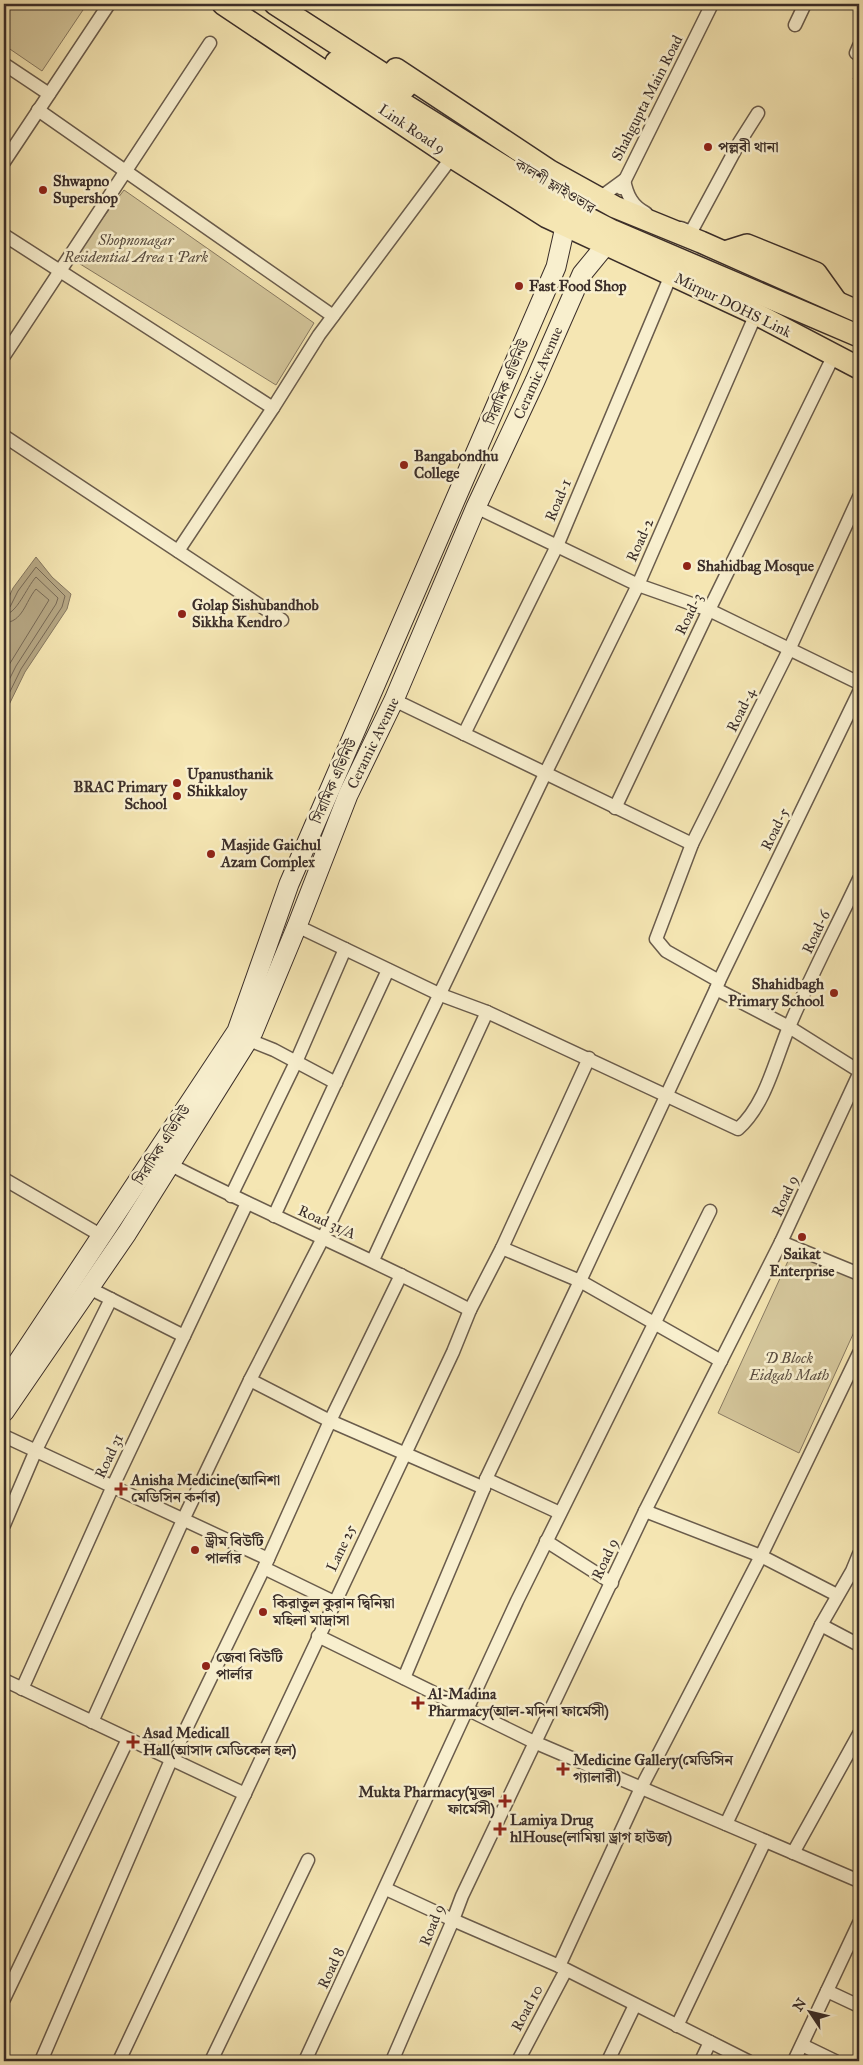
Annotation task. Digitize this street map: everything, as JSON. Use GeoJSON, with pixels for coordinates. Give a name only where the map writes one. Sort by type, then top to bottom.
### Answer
{"type":"FeatureCollection","features":[{"type":"Feature","properties":{"kind":"main road","name":"Link Road 9"},"geometry":{"type":"LineString","coordinates":[[223,4],[452,157],[546,217],[605,246]]}},
{"type":"Feature","properties":{"kind":"main road"},"geometry":{"type":"LineString","coordinates":[[244,4],[580,214],[859,336]]}},
{"type":"Feature","properties":{"kind":"main road","name":"কালশী ফ্লাইওভার"},"geometry":{"type":"LineString","coordinates":[[275,4],[569,197],[636,231],[859,324]]}},
{"type":"Feature","properties":{"kind":"main road"},"geometry":{"type":"LineString","coordinates":[[297,4],[550,171],[606,203],[725,252],[859,312]]}},
{"type":"Feature","properties":{"kind":"main road","name":"সিরামিক এভিনিউ"},"geometry":{"type":"LineString","coordinates":[[4,1383],[237,1031],[288,884],[556,267],[565,227]]}},
{"type":"Feature","properties":{"kind":"main road","name":"Mirpur DOHS Link"},"geometry":{"type":"LineString","coordinates":[[605,246],[756,314],[859,368]]}},
{"type":"Feature","properties":{"kind":"main road","name":"Ceramic Avenue"},"geometry":{"type":"LineString","coordinates":[[89,1288],[127,1232],[249,1040],[297,926],[348,795],[394,700],[476,507],[535,382],[582,274],[605,246]]}},
{"type":"Feature","properties":{"kind":"main road"},"geometry":{"type":"LineString","coordinates":[[4,1412],[89,1288]]}},
{"type":"Feature","properties":{"kind":"street"},"geometry":{"type":"LineString","coordinates":[[4,162],[109,4]]}},
{"type":"Feature","properties":{"kind":"street","name":"Shahgupta Main Road"},"geometry":{"type":"LineString","coordinates":[[606,203],[624,180],[712,4]]}},
{"type":"Feature","properties":{"kind":"street"},"geometry":{"type":"LineString","coordinates":[[795,25],[805,4]]}},
{"type":"Feature","properties":{"kind":"street"},"geometry":{"type":"LineString","coordinates":[[4,356],[210,43]]}},
{"type":"Feature","properties":{"kind":"street"},"geometry":{"type":"LineString","coordinates":[[4,64],[49,94]]}},
{"type":"Feature","properties":{"kind":"street"},"geometry":{"type":"LineString","coordinates":[[38,110],[333,316]]}},
{"type":"Feature","properties":{"kind":"street"},"geometry":{"type":"LineString","coordinates":[[624,180],[628,198],[640,210],[691,232],[758,113]]}},
{"type":"Feature","properties":{"kind":"street"},"geometry":{"type":"LineString","coordinates":[[178,551],[333,316],[452,157]]}},
{"type":"Feature","properties":{"kind":"street"},"geometry":{"type":"LineString","coordinates":[[606,203],[624,180]]}},
{"type":"Feature","properties":{"kind":"street"},"geometry":{"type":"LineString","coordinates":[[4,235],[273,408]]}},
{"type":"Feature","properties":{"kind":"street","name":"Road-1"},"geometry":{"type":"LineString","coordinates":[[464,734],[557,546],[671,275]]}},
{"type":"Feature","properties":{"kind":"street","name":"Road-2"},"geometry":{"type":"LineString","coordinates":[[92,1722],[183,1520],[250,1380],[323,1238],[545,774],[638,585],[756,314]]}},
{"type":"Feature","properties":{"kind":"street","name":"Road-3"},"geometry":{"type":"LineString","coordinates":[[615,808],[709,610],[834,355]]}},
{"type":"Feature","properties":{"kind":"street"},"geometry":{"type":"LineString","coordinates":[[4,436],[282,620]]}},
{"type":"Feature","properties":{"kind":"street","name":"Road-4"},"geometry":{"type":"LineString","coordinates":[[718,985],[666,951],[656,940],[692,844],[789,650],[859,497]]}},
{"type":"Feature","properties":{"kind":"street"},"geometry":{"type":"LineString","coordinates":[[476,507],[638,585],[709,610],[859,683]]}},
{"type":"Feature","properties":{"kind":"street","name":"Road-5"},"geometry":{"type":"LineString","coordinates":[[404,1678],[485,1483],[718,985],[859,692]]}},
{"type":"Feature","properties":{"kind":"street"},"geometry":{"type":"LineString","coordinates":[[394,700],[692,844]]}},
{"type":"Feature","properties":{"kind":"street","name":"Road-6"},"geometry":{"type":"LineString","coordinates":[[666,1097],[738,1129],[748,1121],[762,1094],[789,1027],[859,879]]}},
{"type":"Feature","properties":{"kind":"street"},"geometry":{"type":"LineString","coordinates":[[297,926],[441,994],[487,1012],[589,1058],[666,1097]]}},
{"type":"Feature","properties":{"kind":"street"},"geometry":{"type":"LineString","coordinates":[[231,1196],[296,1062],[345,949]]}},
{"type":"Feature","properties":{"kind":"street"},"geometry":{"type":"LineString","coordinates":[[274,1216],[388,970]]}},
{"type":"Feature","properties":{"kind":"street"},"geometry":{"type":"LineString","coordinates":[[718,985],[789,1027],[859,1073]]}},
{"type":"Feature","properties":{"kind":"street"},"geometry":{"type":"LineString","coordinates":[[373,1260],[487,1012]]}},
{"type":"Feature","properties":{"kind":"street"},"geometry":{"type":"LineString","coordinates":[[249,1040],[336,1083]]}},
{"type":"Feature","properties":{"kind":"street","name":"Lane 25"},"geometry":{"type":"LineString","coordinates":[[119,2061],[404,1452],[453,1352],[470,1310],[502,1248],[589,1058]]}},
{"type":"Feature","properties":{"kind":"street","name":"Road 9"},"geometry":{"type":"LineString","coordinates":[[392,2061],[462,1896],[534,1742],[645,1511],[781,1242],[859,1073]]}},
{"type":"Feature","properties":{"kind":"street","name":"Road 31/A"},"geometry":{"type":"LineString","coordinates":[[170,1165],[231,1196],[373,1260],[470,1310]]}},
{"type":"Feature","properties":{"kind":"street"},"geometry":{"type":"LineString","coordinates":[[4,1179],[102,1236]]}},
{"type":"Feature","properties":{"kind":"street","name":"Road 31"},"geometry":{"type":"LineString","coordinates":[[22,1689],[113,1486],[247,1203]]}},
{"type":"Feature","properties":{"kind":"street","name":"Road 8"},"geometry":{"type":"LineString","coordinates":[[305,2061],[546,1540],[710,1211]]}},
{"type":"Feature","properties":{"kind":"street"},"geometry":{"type":"LineString","coordinates":[[781,1242],[859,1274]]}},
{"type":"Feature","properties":{"kind":"street"},"geometry":{"type":"LineString","coordinates":[[502,1248],[580,1281],[721,1361]]}},
{"type":"Feature","properties":{"kind":"street"},"geometry":{"type":"LineString","coordinates":[[41,2061],[171,1760],[266,1564],[330,1421],[401,1276]]}},
{"type":"Feature","properties":{"kind":"street"},"geometry":{"type":"LineString","coordinates":[[89,1288],[184,1336]]}},
{"type":"Feature","properties":{"kind":"street"},"geometry":{"type":"LineString","coordinates":[[4,1524],[36,1450],[111,1299]]}},
{"type":"Feature","properties":{"kind":"street","name":"Road 10"},"geometry":{"type":"LineString","coordinates":[[518,2061],[562,1968],[641,1788],[761,1556],[859,1353]]}},
{"type":"Feature","properties":{"kind":"street"},"geometry":{"type":"LineString","coordinates":[[250,1380],[330,1421],[560,1513]]}},
{"type":"Feature","properties":{"kind":"street"},"geometry":{"type":"LineString","coordinates":[[4,1436],[183,1520],[334,1602]]}},
{"type":"Feature","properties":{"kind":"street"},"geometry":{"type":"LineString","coordinates":[[645,1511],[761,1556],[837,1595]]}},
{"type":"Feature","properties":{"kind":"street"},"geometry":{"type":"LineString","coordinates":[[546,1540],[612,1583]]}},
{"type":"Feature","properties":{"kind":"street"},"geometry":{"type":"LineString","coordinates":[[726,1824],[821,1625],[837,1595],[855,1573],[859,1554]]}},
{"type":"Feature","properties":{"kind":"street"},"geometry":{"type":"LineString","coordinates":[[821,1625],[859,1645]]}},
{"type":"Feature","properties":{"kind":"street"},"geometry":{"type":"LineString","coordinates":[[318,1636],[534,1742],[859,1882]]}},
{"type":"Feature","properties":{"kind":"street"},"geometry":{"type":"LineString","coordinates":[[5,1684],[22,1689],[245,1794]]}},
{"type":"Feature","properties":{"kind":"street"},"geometry":{"type":"LineString","coordinates":[[792,1853],[859,1734]]}},
{"type":"Feature","properties":{"kind":"street"},"geometry":{"type":"LineString","coordinates":[[4,1999],[128,1739]]}},
{"type":"Feature","properties":{"kind":"street"},"geometry":{"type":"LineString","coordinates":[[677,2026],[765,1841]]}},
{"type":"Feature","properties":{"kind":"street"},"geometry":{"type":"LineString","coordinates":[[211,2061],[308,1860]]}},
{"type":"Feature","properties":{"kind":"street"},"geometry":{"type":"LineString","coordinates":[[386,1889],[562,1968],[748,2061]]}},
{"type":"Feature","properties":{"kind":"street"},"geometry":{"type":"LineString","coordinates":[[794,2061],[859,1924]]}},
{"type":"Feature","properties":{"kind":"street"},"geometry":{"type":"LineString","coordinates":[[827,1991],[859,2006]]}},
{"type":"Feature","properties":{"kind":"street"},"geometry":{"type":"LineString","coordinates":[[608,2061],[635,2005]]}},
{"type":"Feature","properties":{"kind":"street"},"geometry":{"type":"LineString","coordinates":[[701,2061],[710,2042]]}},
{"type":"Feature","properties":{"kind":"street"},"geometry":{"type":"LineString","coordinates":[[802,2045],[835,2061]]}},
{"type":"Feature","properties":{"kind":"green space"},"geometry":{"type":"Polygon","coordinates":[[[4,4],[87,4],[42,71],[4,45],[4,4]]]}},
{"type":"Feature","properties":{"kind":"green space"},"geometry":{"type":"Polygon","coordinates":[[[858,55],[859,84],[853,79],[857,70],[855,62],[858,55]]]}},
{"type":"Feature","properties":{"kind":"green space","name":"Shopnonagar Residential Area 1 Park"},"geometry":{"type":"Polygon","coordinates":[[[124,190],[314,323],[276,385],[72,259],[124,190]]]}},
{"type":"Feature","properties":{"kind":"green space","name":"D Block Eidgah Math"},"geometry":{"type":"Polygon","coordinates":[[[794,1248],[859,1281],[859,1321],[799,1453],[718,1413],[794,1248]]]}},
{"type":"Feature","properties":{"kind":"water"},"geometry":{"type":"Polygon","coordinates":[[[36,557],[52,577],[71,594],[67,609],[25,672],[4,715],[4,608],[13,588],[36,557]]]}},
{"type":"Feature","properties":{"kind":"place","name":"পল্লবী থানা"},"geometry":{"type":"Point","coordinates":[708,147]}},
{"type":"Feature","properties":{"kind":"place","name":"Shwapno Supershop"},"geometry":{"type":"Point","coordinates":[43,190]}},
{"type":"Feature","properties":{"kind":"place","name":"Fast Food Shop"},"geometry":{"type":"Point","coordinates":[519,286]}},
{"type":"Feature","properties":{"kind":"place","name":"Bangabondhu College"},"geometry":{"type":"Point","coordinates":[404,465]}},
{"type":"Feature","properties":{"kind":"place","name":"Shahidbag Mosque"},"geometry":{"type":"Point","coordinates":[687,566]}},
{"type":"Feature","properties":{"kind":"place","name":"Golap Sishubandhob Sikkha Kendro"},"geometry":{"type":"Point","coordinates":[182,614]}},
{"type":"Feature","properties":{"kind":"place","name":"Upanusthanik Shikkaloy"},"geometry":{"type":"Point","coordinates":[177,783]}},
{"type":"Feature","properties":{"kind":"place","name":"BRAC Primary School"},"geometry":{"type":"Point","coordinates":[177,796]}},
{"type":"Feature","properties":{"kind":"place","name":"Masjide Gaichul Azam Complex"},"geometry":{"type":"Point","coordinates":[211,854]}},
{"type":"Feature","properties":{"kind":"place","name":"Shahidbagh Primary School"},"geometry":{"type":"Point","coordinates":[834,993]}},
{"type":"Feature","properties":{"kind":"place","name":"Saikat Enterprise"},"geometry":{"type":"Point","coordinates":[802,1237]}},
{"type":"Feature","properties":{"kind":"place","name":"Anisha Medicine(আনিশা মেডিসিন কর্নার)"},"geometry":{"type":"Point","coordinates":[121,1489]}},
{"type":"Feature","properties":{"kind":"place","name":"ড্রীম বিউটি পার্লার"},"geometry":{"type":"Point","coordinates":[195,1550]}},
{"type":"Feature","properties":{"kind":"place","name":"কিরাতুল কুরান দ্বিনিয়া মহিলা মাদ্রাসা"},"geometry":{"type":"Point","coordinates":[263,1612]}},
{"type":"Feature","properties":{"kind":"place","name":"জেবা বিউটি পার্লার"},"geometry":{"type":"Point","coordinates":[206,1666]}},
{"type":"Feature","properties":{"kind":"place","name":"Al-Madina Pharmacy(আল-মদিনা ফার্মেসী)"},"geometry":{"type":"Point","coordinates":[418,1703]}},
{"type":"Feature","properties":{"kind":"place","name":"Asad Medicall Hall(আসাদ মেডিকেল হল)"},"geometry":{"type":"Point","coordinates":[133,1742]}},
{"type":"Feature","properties":{"kind":"place","name":"Medicine Gallery(মেডিসিন গ্যালারী)"},"geometry":{"type":"Point","coordinates":[563,1769]}},
{"type":"Feature","properties":{"kind":"place","name":"Mukta Pharmacy(মুক্তা ফার্মেসী)"},"geometry":{"type":"Point","coordinates":[505,1801]}},
{"type":"Feature","properties":{"kind":"place","name":"Lamiya Drug hlHouse(লামিয়া ড্রাগ হাউজ)"},"geometry":{"type":"Point","coordinates":[500,1829]}}]}
